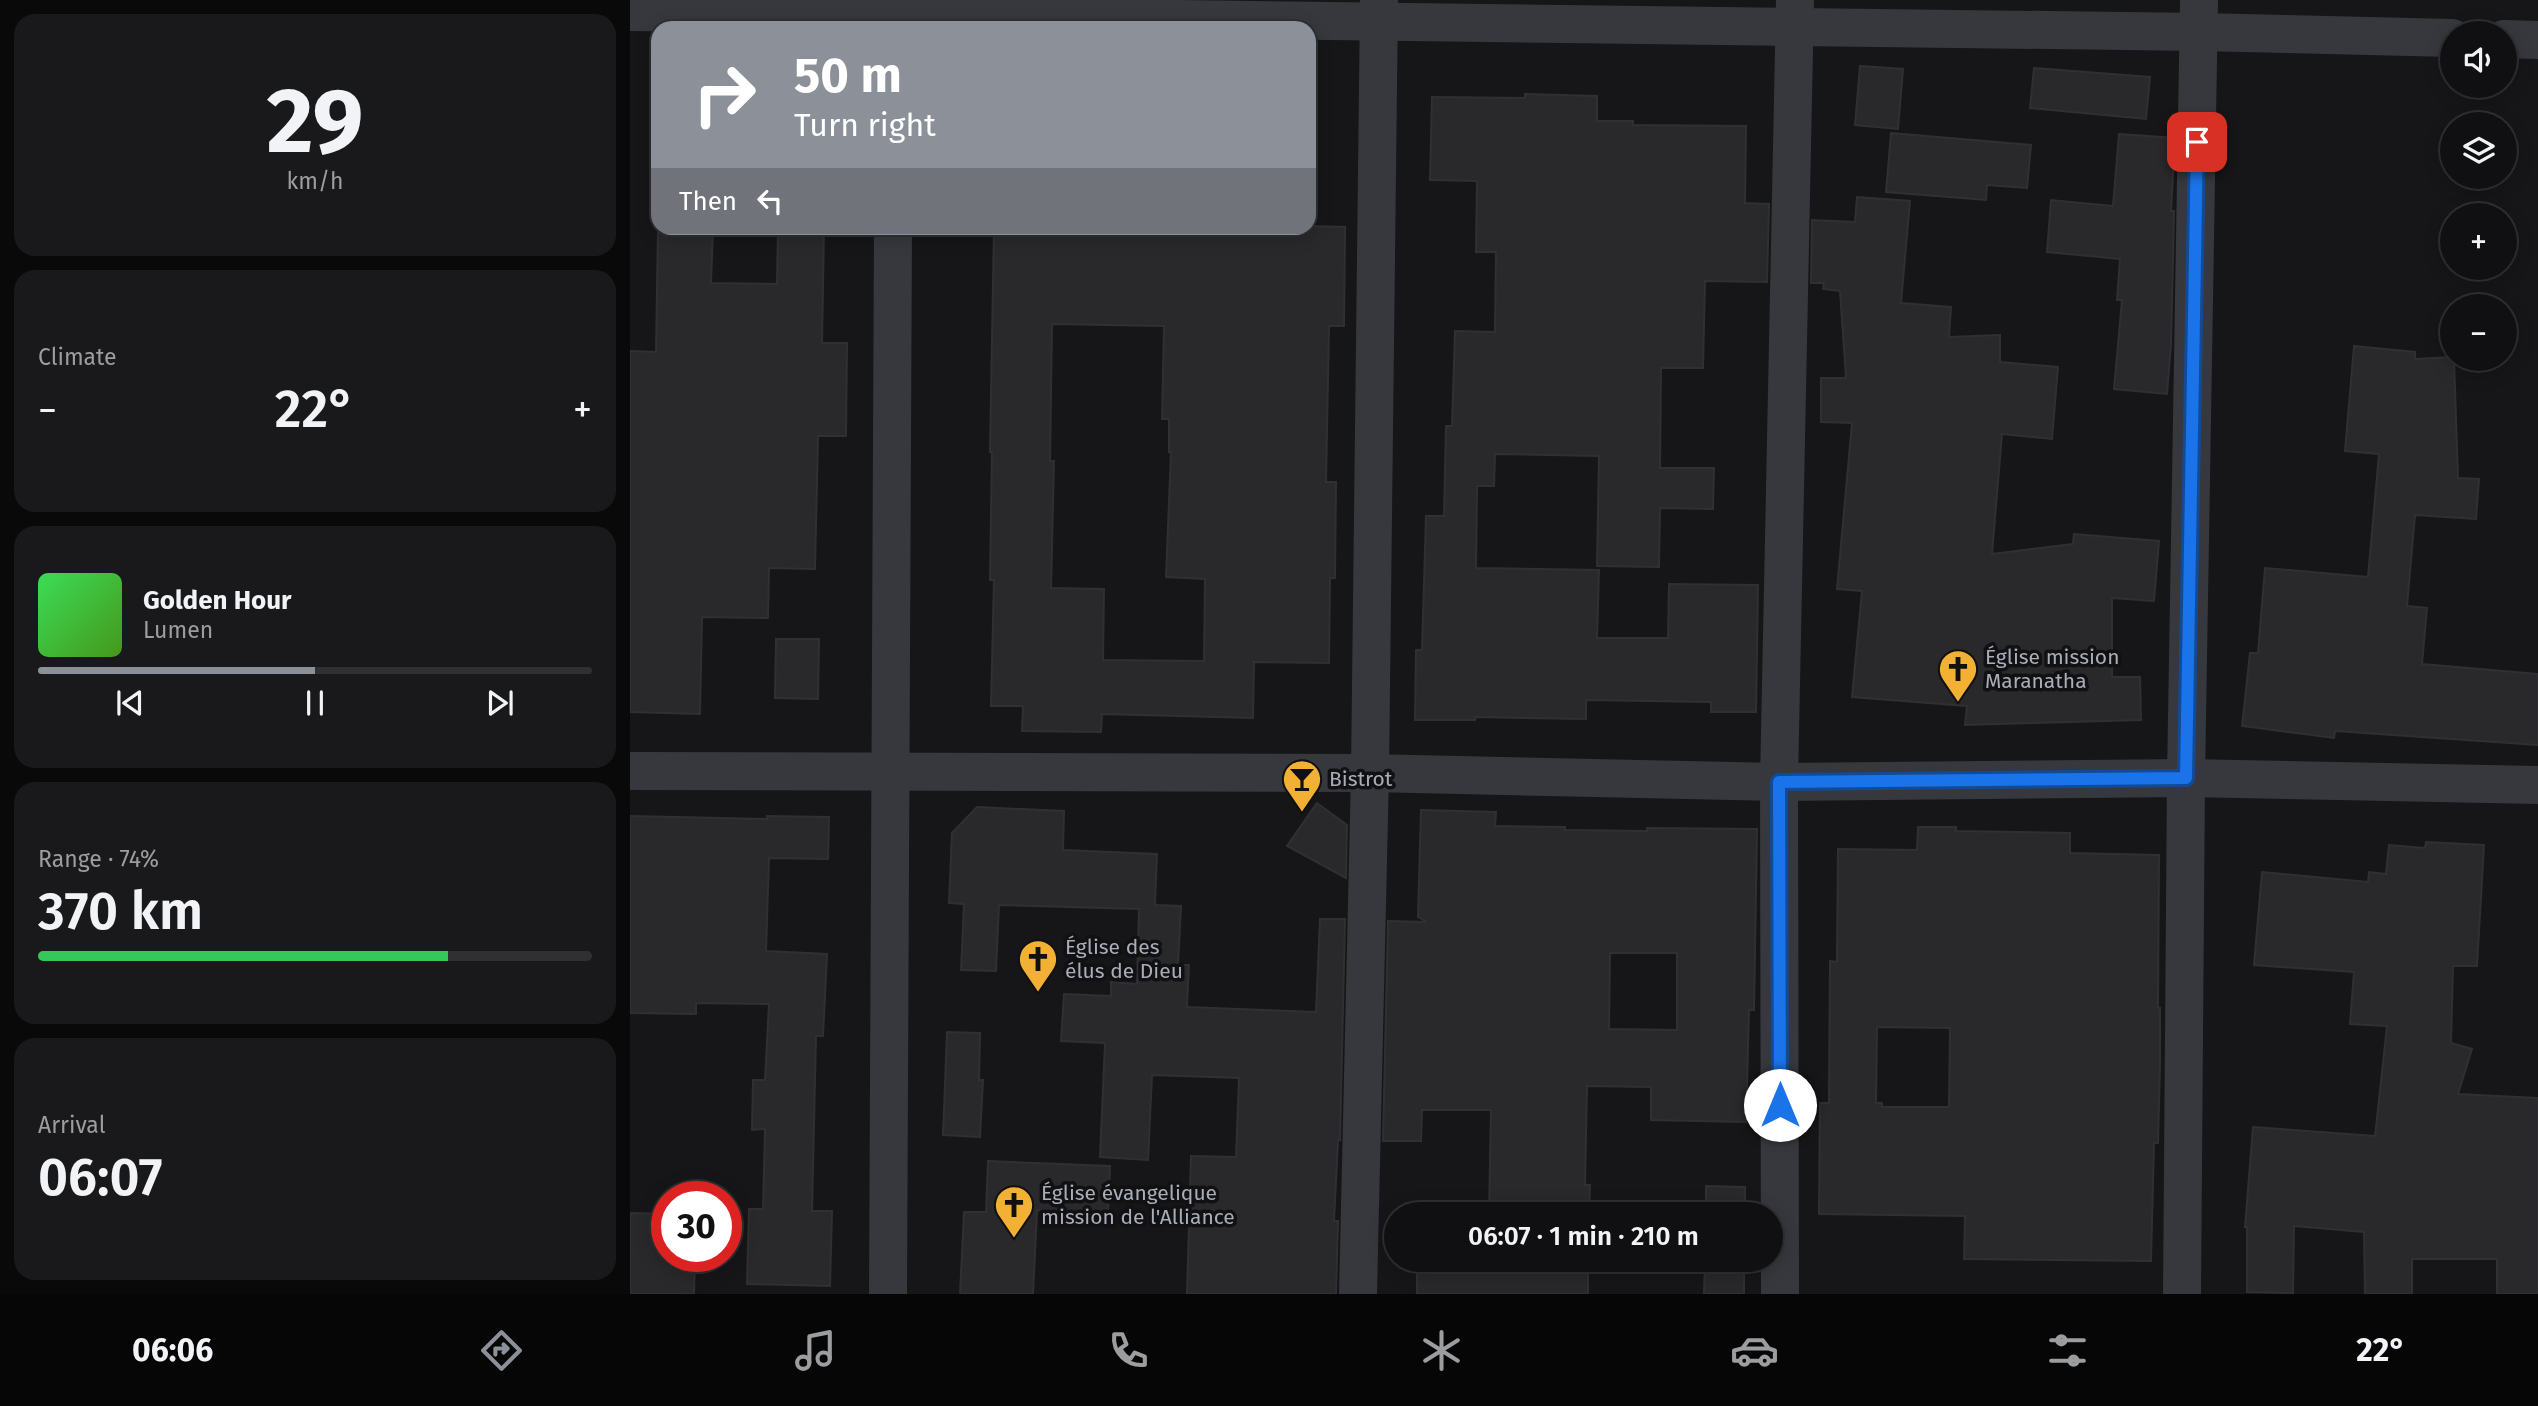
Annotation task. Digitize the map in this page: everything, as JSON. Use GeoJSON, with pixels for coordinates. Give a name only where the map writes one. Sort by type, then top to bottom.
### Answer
{"type":"FeatureCollection","features":[{"type":"Feature","properties":{"kind":"street"},"geometry":{"type":"LineString","coordinates":[[1358,1294],[1370,773],[1379,11]]}},
{"type":"Feature","properties":{"kind":"street"},"geometry":{"type":"LineString","coordinates":[[630,12],[894,14],[1379,11],[2199,16],[2440,37]]}},
{"type":"Feature","properties":{"kind":"street"},"geometry":{"type":"LineString","coordinates":[[1780,1294],[1779,782],[1795,13]]}},
{"type":"Feature","properties":{"kind":"street"},"geometry":{"type":"LineString","coordinates":[[2182,1294],[2186,778],[2199,16]]}},
{"type":"Feature","properties":{"kind":"street"},"geometry":{"type":"LineString","coordinates":[[2517,39],[2538,40]]}},
{"type":"Feature","properties":{"kind":"street"},"geometry":{"type":"LineString","coordinates":[[888,1294],[893,235]]}},
{"type":"Feature","properties":{"kind":"street"},"geometry":{"type":"LineString","coordinates":[[630,771],[1370,773],[1779,782],[2186,778],[2538,785]]}},
{"type":"Feature","properties":{"kind":"building"},"geometry":{"type":"Polygon","coordinates":[[[1860,66],[1903,69],[1898,129],[1855,125],[1860,66]]]}},
{"type":"Feature","properties":{"kind":"building"},"geometry":{"type":"Polygon","coordinates":[[[2034,68],[2150,77],[2146,119],[2030,108],[2034,68]]]}},
{"type":"Feature","properties":{"kind":"building"},"geometry":{"type":"Polygon","coordinates":[[[1525,94],[1597,96],[1597,121],[1633,121],[1633,125],[1746,126],[1745,203],[1769,204],[1767,282],[1705,281],[1703,368],[1661,368],[1660,468],[1714,468],[1713,509],[1660,508],[1659,567],[1597,566],[1599,456],[1495,454],[1494,486],[1477,486],[1476,568],[1599,570],[1597,638],[1668,638],[1669,584],[1758,585],[1756,712],[1711,712],[1711,702],[1586,700],[1586,719],[1475,717],[1475,720],[1415,720],[1416,650],[1422,650],[1426,516],[1444,516],[1446,426],[1452,426],[1455,331],[1495,332],[1496,252],[1476,252],[1477,181],[1430,180],[1432,97],[1525,98],[1525,94]]]}},
{"type":"Feature","properties":{"kind":"building"},"geometry":{"type":"Polygon","coordinates":[[[1891,133],[2031,145],[2027,188],[1987,185],[1986,200],[1886,192],[1891,133]]]}},
{"type":"Feature","properties":{"kind":"building"},"geometry":{"type":"Polygon","coordinates":[[[2119,134],[2175,138],[2171,211],[2174,211],[2171,345],[2167,394],[2114,389],[2122,300],[2117,300],[2120,259],[2047,252],[2051,200],[2113,206],[2119,134]]]}},
{"type":"Feature","properties":{"kind":"building"},"geometry":{"type":"Polygon","coordinates":[[[1857,197],[1910,201],[1901,303],[1951,307],[1949,337],[2000,335],[2000,362],[2058,367],[2052,439],[2002,434],[1992,554],[2073,544],[2074,534],[2159,541],[2154,601],[2112,598],[2112,677],[2140,677],[2141,720],[1965,725],[1967,706],[1852,697],[1862,591],[1837,589],[1852,423],[1821,422],[1821,378],[1846,378],[1840,291],[1823,289],[1824,283],[1811,283],[1812,220],[1855,222],[1857,197]]]}},
{"type":"Feature","properties":{"kind":"building"},"geometry":{"type":"Polygon","coordinates":[[[1316,226],[1345,227],[1344,326],[1329,326],[1326,482],[1336,482],[1335,578],[1330,578],[1329,663],[1254,662],[1253,718],[1102,714],[1101,732],[1022,731],[1023,706],[991,706],[994,580],[990,580],[994,235],[1316,235],[1316,226]],[[1052,324],[1050,461],[1054,461],[1051,588],[1104,589],[1103,660],[1204,661],[1205,579],[1166,577],[1171,452],[1169,419],[1162,419],[1164,326],[1052,324]]]}},
{"type":"Feature","properties":{"kind":"building"},"geometry":{"type":"Polygon","coordinates":[[[658,235],[713,235],[711,283],[777,284],[778,235],[824,235],[822,343],[847,343],[846,436],[818,436],[815,569],[769,568],[768,618],[702,617],[700,714],[630,712],[630,351],[656,352],[658,235]]]}},
{"type":"Feature","properties":{"kind":"building"},"geometry":{"type":"Polygon","coordinates":[[[2354,346],[2415,352],[2415,359],[2440,358],[2440,371],[2454,371],[2458,478],[2479,479],[2476,519],[2415,515],[2407,606],[2427,608],[2422,664],[2538,674],[2538,745],[2335,731],[2334,738],[2242,726],[2250,653],[2258,653],[2265,568],[2368,577],[2379,454],[2345,451],[2354,346]]]}},
{"type":"Feature","properties":{"kind":"building"},"geometry":{"type":"Polygon","coordinates":[[[776,639],[819,639],[818,699],[775,698],[776,639]]]}},
{"type":"Feature","properties":{"kind":"building"},"geometry":{"type":"Polygon","coordinates":[[[1317,803],[1347,825],[1346,878],[1287,846],[1317,803]]]}},
{"type":"Feature","properties":{"kind":"building"},"geometry":{"type":"Polygon","coordinates":[[[977,807],[1064,811],[1063,850],[1157,854],[1155,905],[1181,906],[1178,965],[1189,965],[1187,1007],[1316,1012],[1320,919],[1345,919],[1340,1140],[1334,1221],[1338,1221],[1336,1294],[1187,1294],[1191,1156],[1236,1157],[1239,1078],[1152,1075],[1148,1160],[1100,1157],[1105,1043],[1061,1041],[1064,994],[1111,996],[1111,982],[1137,984],[1139,909],[999,905],[996,971],[961,970],[964,904],[949,903],[952,833],[977,807]]]}},
{"type":"Feature","properties":{"kind":"building"},"geometry":{"type":"Polygon","coordinates":[[[1421,810],[1496,812],[1495,826],[1565,827],[1565,830],[1757,829],[1754,1010],[1749,1010],[1746,1122],[1651,1120],[1651,1087],[1587,1086],[1585,1185],[1590,1185],[1589,1202],[1489,1202],[1491,1110],[1422,1110],[1421,1141],[1383,1141],[1388,921],[1427,922],[1418,917],[1421,810]],[[1610,953],[1609,1029],[1677,1030],[1677,953],[1610,953]]]}},
{"type":"Feature","properties":{"kind":"building"},"geometry":{"type":"Polygon","coordinates":[[[630,816],[767,819],[767,816],[829,817],[828,859],[769,858],[766,951],[827,954],[823,1036],[816,1036],[812,1211],[832,1211],[830,1286],[747,1284],[749,1209],[763,1209],[765,1129],[752,1130],[753,1080],[765,1080],[769,1004],[696,1003],[696,1014],[630,1013],[630,816]]]}},
{"type":"Feature","properties":{"kind":"building"},"geometry":{"type":"Polygon","coordinates":[[[1918,827],[1956,827],[1956,831],[2070,833],[2070,853],[2159,855],[2160,1065],[2158,1143],[2154,1143],[2151,1261],[1964,1259],[1965,1216],[1819,1214],[1820,1103],[1829,1103],[1830,961],[1837,962],[1838,849],[1917,850],[1918,827]],[[1877,1027],[1876,1103],[1882,1103],[1882,1107],[1949,1107],[1950,1028],[1877,1027]]]}},
{"type":"Feature","properties":{"kind":"building"},"geometry":{"type":"Polygon","coordinates":[[[2426,842],[2484,845],[2477,966],[2453,966],[2451,1043],[2472,1049],[2458,1094],[2538,1098],[2538,1294],[2497,1294],[2497,1259],[2412,1259],[2412,1294],[2365,1294],[2364,1232],[2294,1226],[2293,1293],[2247,1292],[2245,1227],[2253,1127],[2375,1136],[2387,1026],[2350,1024],[2354,972],[2254,965],[2262,872],[2368,882],[2369,872],[2386,874],[2389,845],[2425,848],[2426,842]]]}},
{"type":"Feature","properties":{"kind":"building"},"geometry":{"type":"Polygon","coordinates":[[[947,1032],[980,1033],[979,1080],[983,1080],[980,1137],[943,1135],[947,1032]]]}},
{"type":"Feature","properties":{"kind":"building"},"geometry":{"type":"Polygon","coordinates":[[[988,1161],[1110,1166],[1108,1213],[1037,1210],[1033,1294],[960,1294],[964,1212],[986,1212],[988,1161]]]}},
{"type":"Feature","properties":{"kind":"building"},"geometry":{"type":"Polygon","coordinates":[[[1706,1186],[1745,1187],[1745,1202],[1706,1202],[1706,1186]]]}},
{"type":"Feature","properties":{"kind":"building"},"geometry":{"type":"Polygon","coordinates":[[[630,1213],[651,1214],[651,1272],[695,1272],[694,1294],[630,1294],[630,1213]]]}},
{"type":"Feature","properties":{"kind":"building"},"geometry":{"type":"Polygon","coordinates":[[[1417,1272],[1588,1272],[1588,1294],[1417,1294],[1417,1272]]]}},
{"type":"Feature","properties":{"kind":"building"},"geometry":{"type":"Polygon","coordinates":[[[1705,1272],[1744,1272],[1744,1294],[1704,1294],[1705,1272]]]}},
{"type":"Feature","properties":{"kind":"place","name":"Église mission Maranatha"},"geometry":{"type":"Point","coordinates":[1958,703]}},
{"type":"Feature","properties":{"kind":"place","name":"Bistrot"},"geometry":{"type":"Point","coordinates":[1302,813]}},
{"type":"Feature","properties":{"kind":"place","name":"Église des élus de Dieu"},"geometry":{"type":"Point","coordinates":[1038,993]}},
{"type":"Feature","properties":{"kind":"place","name":"Église évangelique mission de l'Alliance"},"geometry":{"type":"Point","coordinates":[1014,1239]}},
{"type":"Feature","properties":{"kind":"route"},"geometry":{"type":"LineString","coordinates":[[1780,1105],[1779,782],[2186,778],[2197,142]]}}]}
